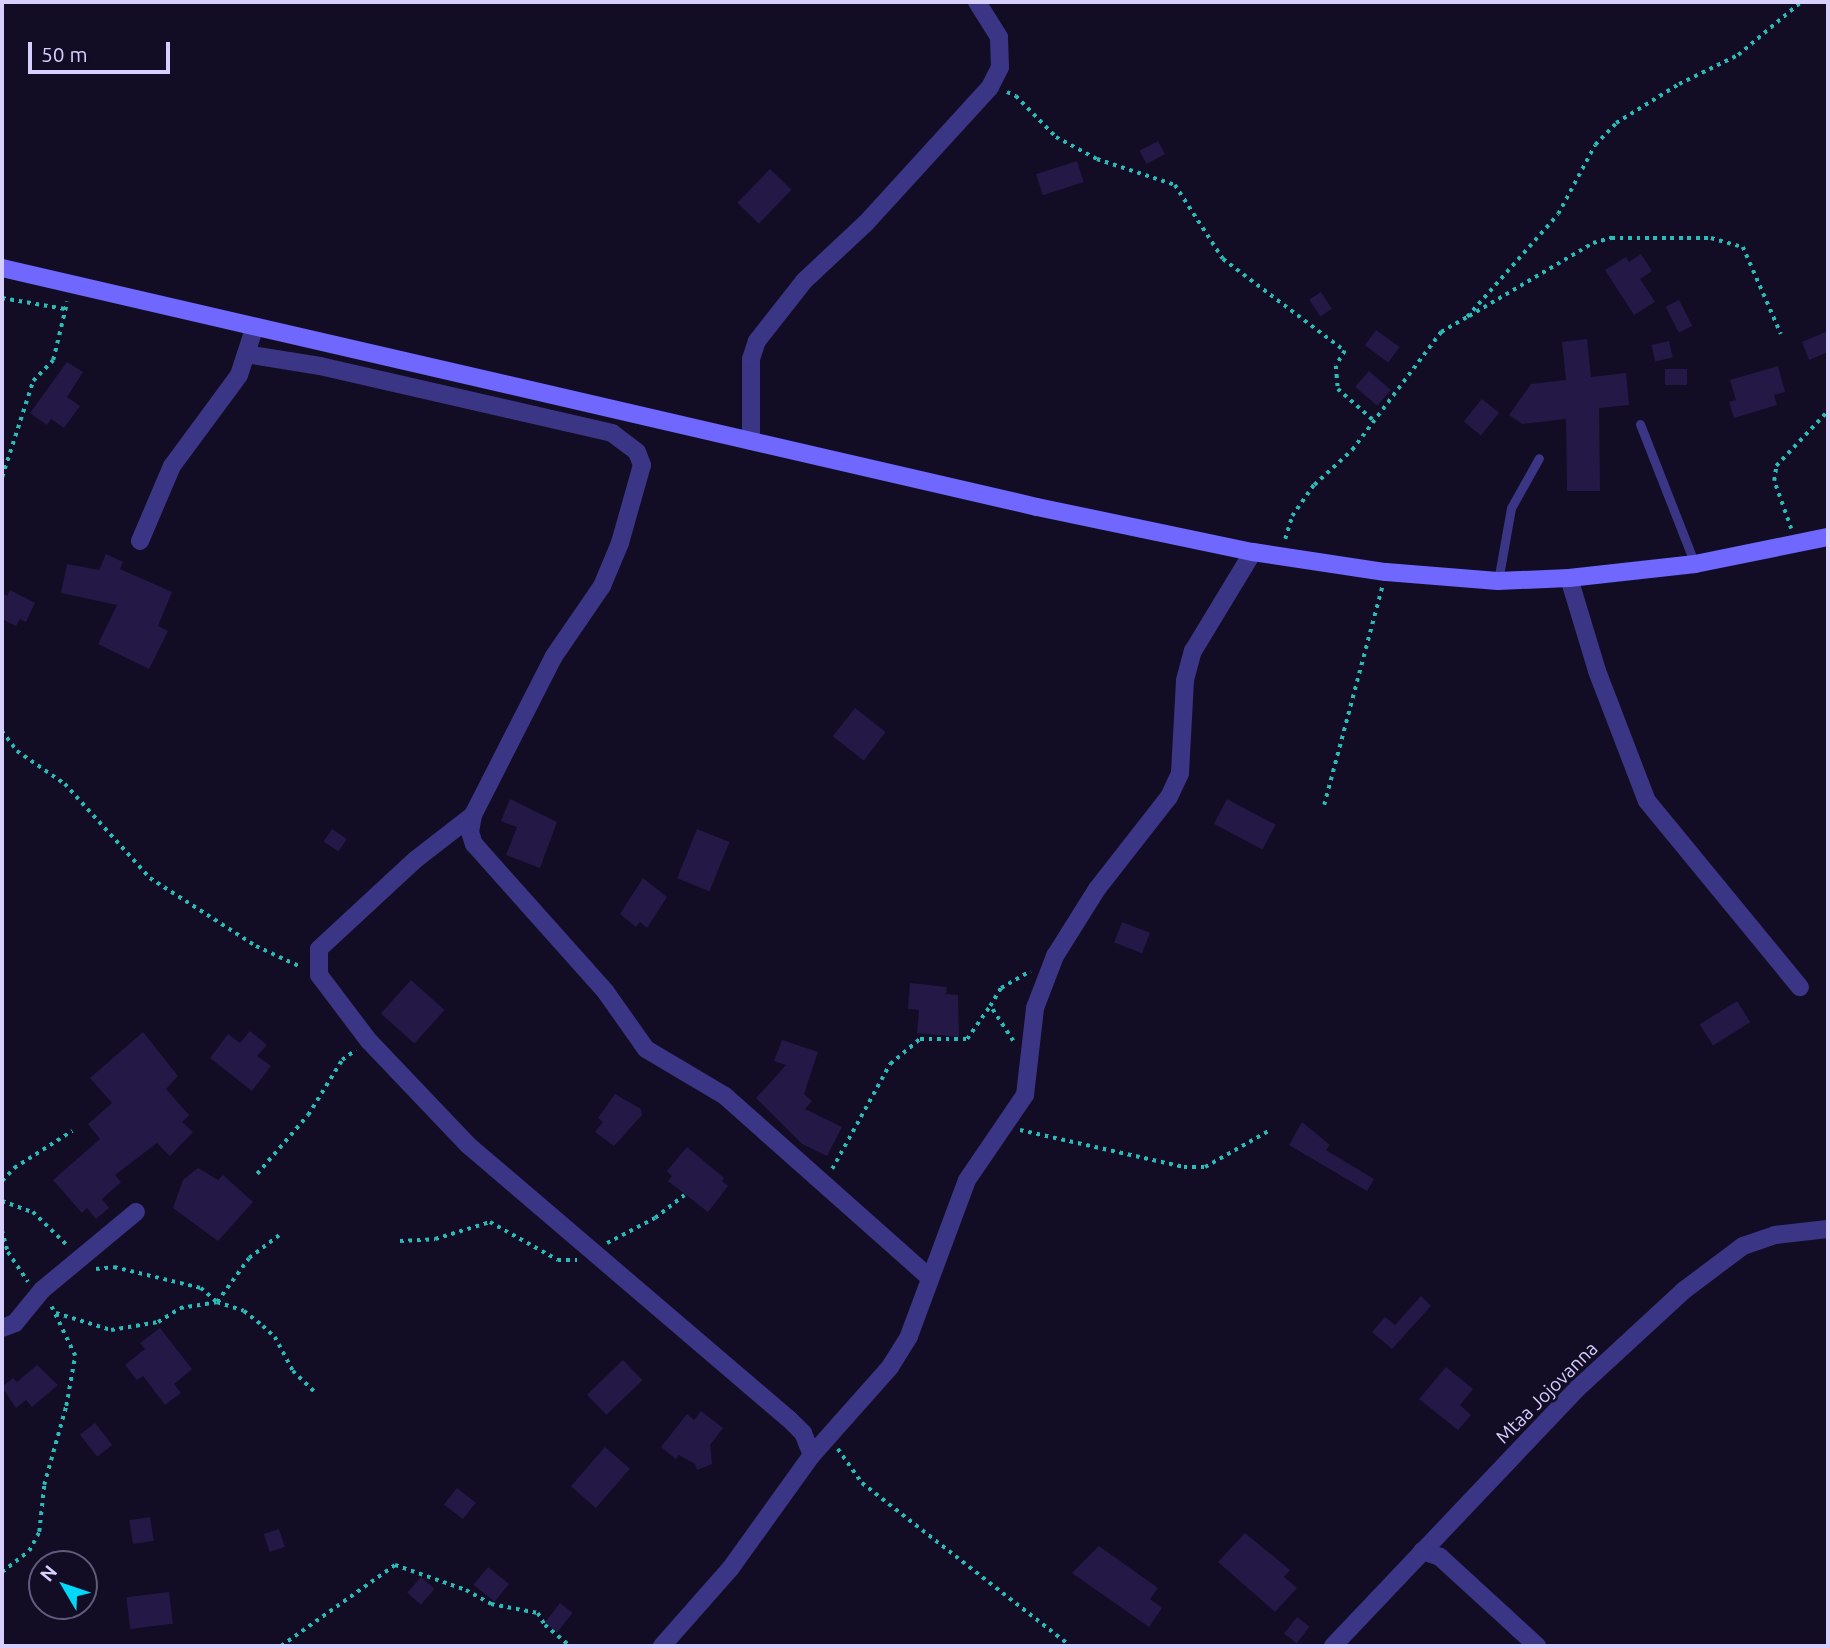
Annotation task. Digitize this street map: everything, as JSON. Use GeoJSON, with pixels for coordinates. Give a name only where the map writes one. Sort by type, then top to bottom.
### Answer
{"type":"FeatureCollection","features":[{"type":"Feature","properties":{"kind":"main road"},"geometry":{"type":"LineString","coordinates":[[2,268],[254,329],[1280,557],[1385,572],[1499,581],[1569,578],[1695,564],[1828,537]]}},
{"type":"Feature","properties":{"kind":"street"},"geometry":{"type":"LineString","coordinates":[[751,441],[751,359],[757,341],[804,282],[866,223],[990,87],[1000,66],[999,37],[976,2]]}},
{"type":"Feature","properties":{"kind":"street"},"geometry":{"type":"LineString","coordinates":[[140,541],[172,466],[239,375],[254,329]]}},
{"type":"Feature","properties":{"kind":"street"},"geometry":{"type":"LineString","coordinates":[[246,354],[320,366],[612,433],[637,452],[642,465],[620,543],[602,586],[554,656],[473,815],[470,832],[474,844],[605,991],[646,1049],[725,1096],[930,1278]]}},
{"type":"Feature","properties":{"kind":"street"},"geometry":{"type":"LineString","coordinates":[[662,1646],[730,1569],[812,1455],[890,1367],[909,1336],[967,1180],[1025,1095],[1035,1008],[1055,956],[1097,890],[1169,797],[1180,773],[1185,680],[1193,651],[1253,552]]}},
{"type":"Feature","properties":{"kind":"street"},"geometry":{"type":"LineString","coordinates":[[1569,578],[1597,671],[1647,801],[1800,987]]}},
{"type":"Feature","properties":{"kind":"street"},"geometry":{"type":"LineString","coordinates":[[473,815],[415,860],[319,948],[319,975],[369,1041],[468,1144],[789,1419],[803,1433],[812,1455]]}},
{"type":"Feature","properties":{"kind":"street"},"geometry":{"type":"LineString","coordinates":[[2,1328],[15,1323],[38,1295],[136,1212]]}},
{"type":"Feature","properties":{"kind":"street","name":"Mtaa Jojovanna"},"geometry":{"type":"LineString","coordinates":[[1333,1646],[1578,1388],[1682,1290],[1743,1246],[1775,1235],[1828,1229]]}},
{"type":"Feature","properties":{"kind":"street"},"geometry":{"type":"LineString","coordinates":[[1422,1551],[1440,1557],[1537,1646]]}},
{"type":"Feature","properties":{"kind":"lane"},"geometry":{"type":"LineString","coordinates":[[1640,424],[1695,564]]}},
{"type":"Feature","properties":{"kind":"lane"},"geometry":{"type":"LineString","coordinates":[[1499,581],[1511,508],[1539,458]]}},
{"type":"Feature","properties":{"kind":"path"},"geometry":{"type":"LineString","coordinates":[[1467,317],[1558,214],[1595,145],[1616,123],[1679,84],[1738,55],[1801,2]]}},
{"type":"Feature","properties":{"kind":"path"},"geometry":{"type":"LineString","coordinates":[[990,87],[1016,96],[1056,137],[1097,159],[1136,176],[1175,185],[1223,258],[1345,351],[1336,366],[1338,388],[1373,420]]}},
{"type":"Feature","properties":{"kind":"path"},"geometry":{"type":"LineString","coordinates":[[1280,557],[1292,516],[1400,392],[1441,332],[1593,243],[1611,238],[1711,239],[1743,247],[1781,334]]}},
{"type":"Feature","properties":{"kind":"path"},"geometry":{"type":"LineString","coordinates":[[2,477],[33,380],[53,360],[71,284]]}},
{"type":"Feature","properties":{"kind":"path"},"geometry":{"type":"LineString","coordinates":[[2,298],[66,309]]}},
{"type":"Feature","properties":{"kind":"path"},"geometry":{"type":"LineString","coordinates":[[1794,544],[1774,481],[1776,466],[1828,411]]}},
{"type":"Feature","properties":{"kind":"path"},"geometry":{"type":"LineString","coordinates":[[1324,805],[1385,572]]}},
{"type":"Feature","properties":{"kind":"path"},"geometry":{"type":"LineString","coordinates":[[2,731],[17,751],[65,783],[150,877],[256,946],[319,975]]}},
{"type":"Feature","properties":{"kind":"path"},"geometry":{"type":"LineString","coordinates":[[824,1184],[890,1064],[920,1039],[967,1039],[1001,988],[1055,956]]}},
{"type":"Feature","properties":{"kind":"path"},"geometry":{"type":"LineString","coordinates":[[990,1006],[1004,1032],[1029,1058]]}},
{"type":"Feature","properties":{"kind":"path"},"geometry":{"type":"LineString","coordinates":[[257,1174],[308,1115],[342,1060],[369,1041]]}},
{"type":"Feature","properties":{"kind":"path"},"geometry":{"type":"LineString","coordinates":[[1004,1129],[1184,1167],[1206,1167],[1270,1130]]}},
{"type":"Feature","properties":{"kind":"path"},"geometry":{"type":"LineString","coordinates":[[2,1181],[14,1168],[72,1131]]}},
{"type":"Feature","properties":{"kind":"path"},"geometry":{"type":"LineString","coordinates":[[400,1241],[435,1239],[490,1222],[558,1261],[577,1260],[590,1250],[655,1218],[684,1195]]}},
{"type":"Feature","properties":{"kind":"path"},"geometry":{"type":"LineString","coordinates":[[2,1201],[33,1212],[81,1258]]}},
{"type":"Feature","properties":{"kind":"path"},"geometry":{"type":"LineString","coordinates":[[2,1230],[8,1252],[54,1313],[75,1356],[66,1406],[44,1485],[39,1532],[29,1551],[2,1572]]}},
{"type":"Feature","properties":{"kind":"path"},"geometry":{"type":"LineString","coordinates":[[54,1313],[111,1331],[158,1322],[180,1308],[217,1302],[249,1258],[282,1233]]}},
{"type":"Feature","properties":{"kind":"path"},"geometry":{"type":"LineString","coordinates":[[62,1273],[114,1266],[201,1288],[217,1302],[243,1311],[275,1337],[293,1371],[315,1392]]}},
{"type":"Feature","properties":{"kind":"path"},"geometry":{"type":"LineString","coordinates":[[832,1434],[842,1458],[862,1483],[1071,1646]]}},
{"type":"Feature","properties":{"kind":"path"},"geometry":{"type":"LineString","coordinates":[[283,1646],[395,1565],[466,1590],[491,1604],[538,1613],[545,1625],[570,1646]]}},
{"type":"Feature","properties":{"kind":"building"},"geometry":{"type":"Polygon","coordinates":[[[1158,141],[1165,154],[1147,164],[1139,151],[1158,141]]]}},
{"type":"Feature","properties":{"kind":"building"},"geometry":{"type":"Polygon","coordinates":[[[1077,161],[1084,182],[1043,195],[1036,174],[1077,161]]]}},
{"type":"Feature","properties":{"kind":"building"},"geometry":{"type":"Polygon","coordinates":[[[770,169],[792,190],[759,224],[737,203],[770,169]]]}},
{"type":"Feature","properties":{"kind":"building"},"geometry":{"type":"Polygon","coordinates":[[[1641,254],[1652,271],[1640,279],[1655,302],[1634,315],[1605,270],[1626,257],[1629,262],[1641,254]]]}},
{"type":"Feature","properties":{"kind":"building"},"geometry":{"type":"Polygon","coordinates":[[[1321,292],[1332,309],[1320,316],[1309,300],[1321,292]]]}},
{"type":"Feature","properties":{"kind":"building"},"geometry":{"type":"Polygon","coordinates":[[[1679,300],[1692,326],[1679,333],[1666,307],[1679,300]]]}},
{"type":"Feature","properties":{"kind":"building"},"geometry":{"type":"Polygon","coordinates":[[[1376,330],[1399,347],[1388,362],[1365,345],[1376,330]]]}},
{"type":"Feature","properties":{"kind":"building"},"geometry":{"type":"Polygon","coordinates":[[[1828,331],[1828,352],[1809,360],[1802,342],[1828,331]]]}},
{"type":"Feature","properties":{"kind":"building"},"geometry":{"type":"Polygon","coordinates":[[[1587,339],[1591,377],[1626,373],[1629,405],[1599,408],[1600,491],[1567,491],[1566,419],[1522,424],[1509,415],[1531,384],[1566,380],[1562,342],[1587,339]]]}},
{"type":"Feature","properties":{"kind":"building"},"geometry":{"type":"Polygon","coordinates":[[[1669,341],[1673,358],[1655,362],[1651,345],[1669,341]]]}},
{"type":"Feature","properties":{"kind":"building"},"geometry":{"type":"Polygon","coordinates":[[[67,362],[83,372],[67,397],[80,406],[64,428],[51,419],[47,425],[30,413],[67,362]]]}},
{"type":"Feature","properties":{"kind":"building"},"geometry":{"type":"Polygon","coordinates":[[[1778,366],[1785,392],[1774,395],[1777,405],[1734,418],[1729,402],[1736,400],[1730,380],[1778,366]]]}},
{"type":"Feature","properties":{"kind":"building"},"geometry":{"type":"Polygon","coordinates":[[[1665,369],[1687,369],[1687,385],[1665,385],[1665,369]]]}},
{"type":"Feature","properties":{"kind":"building"},"geometry":{"type":"Polygon","coordinates":[[[1369,371],[1391,390],[1377,406],[1355,387],[1369,371]]]}},
{"type":"Feature","properties":{"kind":"building"},"geometry":{"type":"Polygon","coordinates":[[[1482,399],[1499,413],[1481,435],[1464,422],[1482,399]]]}},
{"type":"Feature","properties":{"kind":"building"},"geometry":{"type":"Polygon","coordinates":[[[106,554],[123,562],[120,569],[172,592],[158,626],[168,631],[149,669],[98,644],[117,605],[61,593],[67,564],[99,570],[106,554]]]}},
{"type":"Feature","properties":{"kind":"building"},"geometry":{"type":"Polygon","coordinates":[[[10,590],[35,603],[26,622],[20,619],[16,626],[2,619],[2,593],[7,596],[10,590]]]}},
{"type":"Feature","properties":{"kind":"building"},"geometry":{"type":"Polygon","coordinates":[[[855,708],[886,732],[864,760],[833,736],[855,708]]]}},
{"type":"Feature","properties":{"kind":"building"},"geometry":{"type":"Polygon","coordinates":[[[510,799],[557,822],[540,868],[506,855],[517,827],[501,821],[510,799]]]}},
{"type":"Feature","properties":{"kind":"building"},"geometry":{"type":"Polygon","coordinates":[[[1227,799],[1276,825],[1262,850],[1214,824],[1227,799]]]}},
{"type":"Feature","properties":{"kind":"building"},"geometry":{"type":"Polygon","coordinates":[[[332,829],[347,839],[339,852],[324,841],[332,829]]]}},
{"type":"Feature","properties":{"kind":"building"},"geometry":{"type":"Polygon","coordinates":[[[697,829],[729,842],[710,891],[677,878],[697,829]]]}},
{"type":"Feature","properties":{"kind":"building"},"geometry":{"type":"Polygon","coordinates":[[[643,878],[667,897],[647,928],[640,922],[636,927],[620,914],[643,878]]]}},
{"type":"Feature","properties":{"kind":"building"},"geometry":{"type":"Polygon","coordinates":[[[1122,922],[1150,933],[1142,953],[1114,943],[1122,922]]]}},
{"type":"Feature","properties":{"kind":"building"},"geometry":{"type":"Polygon","coordinates":[[[411,980],[444,1010],[414,1044],[381,1013],[411,980]]]}},
{"type":"Feature","properties":{"kind":"building"},"geometry":{"type":"Polygon","coordinates":[[[910,983],[947,987],[946,994],[958,995],[959,1037],[917,1033],[919,1010],[908,1009],[910,983]]]}},
{"type":"Feature","properties":{"kind":"building"},"geometry":{"type":"Polygon","coordinates":[[[1737,1001],[1750,1022],[1713,1046],[1700,1024],[1737,1001]]]}},
{"type":"Feature","properties":{"kind":"building"},"geometry":{"type":"Polygon","coordinates":[[[250,1031],[267,1045],[257,1056],[271,1066],[252,1091],[210,1058],[228,1034],[240,1043],[250,1031]]]}},
{"type":"Feature","properties":{"kind":"building"},"geometry":{"type":"Polygon","coordinates":[[[143,1032],[178,1076],[166,1089],[189,1115],[182,1122],[193,1132],[170,1156],[157,1143],[115,1175],[121,1182],[102,1199],[109,1208],[96,1219],[87,1208],[82,1213],[53,1180],[100,1139],[88,1124],[112,1103],[90,1078],[143,1032]]]}},
{"type":"Feature","properties":{"kind":"building"},"geometry":{"type":"Polygon","coordinates":[[[782,1040],[818,1052],[804,1094],[812,1101],[805,1109],[842,1127],[827,1156],[802,1144],[756,1098],[786,1065],[774,1061],[782,1040]]]}},
{"type":"Feature","properties":{"kind":"building"},"geometry":{"type":"Polygon","coordinates":[[[615,1094],[641,1109],[642,1115],[614,1146],[595,1132],[603,1122],[598,1118],[615,1094]]]}},
{"type":"Feature","properties":{"kind":"building"},"geometry":{"type":"Polygon","coordinates":[[[1302,1122],[1330,1145],[1326,1150],[1374,1179],[1367,1191],[1289,1145],[1302,1122]]]}},
{"type":"Feature","properties":{"kind":"building"},"geometry":{"type":"Polygon","coordinates":[[[687,1147],[724,1178],[722,1181],[728,1186],[708,1212],[668,1181],[672,1176],[667,1171],[687,1147]]]}},
{"type":"Feature","properties":{"kind":"building"},"geometry":{"type":"Polygon","coordinates":[[[198,1168],[218,1180],[223,1175],[253,1202],[218,1241],[173,1208],[183,1180],[198,1168]]]}},
{"type":"Feature","properties":{"kind":"building"},"geometry":{"type":"Polygon","coordinates":[[[1421,1296],[1431,1306],[1392,1349],[1372,1332],[1385,1317],[1395,1325],[1421,1296]]]}},
{"type":"Feature","properties":{"kind":"building"},"geometry":{"type":"Polygon","coordinates":[[[160,1328],[192,1369],[174,1384],[181,1393],[165,1405],[143,1376],[137,1380],[125,1365],[145,1349],[140,1343],[160,1328]]]}},
{"type":"Feature","properties":{"kind":"building"},"geometry":{"type":"Polygon","coordinates":[[[623,1360],[642,1380],[606,1415],[587,1395],[623,1360]]]}},
{"type":"Feature","properties":{"kind":"building"},"geometry":{"type":"Polygon","coordinates":[[[37,1365],[58,1385],[32,1407],[26,1400],[16,1408],[2,1387],[13,1378],[17,1382],[37,1365]]]}},
{"type":"Feature","properties":{"kind":"building"},"geometry":{"type":"Polygon","coordinates":[[[1446,1367],[1473,1389],[1460,1405],[1471,1415],[1458,1430],[1419,1399],[1446,1367]]]}},
{"type":"Feature","properties":{"kind":"building"},"geometry":{"type":"Polygon","coordinates":[[[701,1411],[723,1428],[710,1445],[712,1464],[697,1470],[695,1464],[679,1455],[676,1459],[661,1447],[687,1414],[694,1420],[701,1411]]]}},
{"type":"Feature","properties":{"kind":"building"},"geometry":{"type":"Polygon","coordinates":[[[95,1423],[112,1445],[97,1457],[80,1435],[95,1423]]]}},
{"type":"Feature","properties":{"kind":"building"},"geometry":{"type":"Polygon","coordinates":[[[605,1447],[630,1469],[596,1508],[571,1486],[605,1447]]]}},
{"type":"Feature","properties":{"kind":"building"},"geometry":{"type":"Polygon","coordinates":[[[457,1488],[476,1503],[463,1519],[444,1505],[457,1488]]]}},
{"type":"Feature","properties":{"kind":"building"},"geometry":{"type":"Polygon","coordinates":[[[150,1517],[154,1541],[133,1544],[129,1520],[150,1517]]]}},
{"type":"Feature","properties":{"kind":"building"},"geometry":{"type":"Polygon","coordinates":[[[279,1529],[285,1547],[270,1552],[264,1534],[279,1529]]]}},
{"type":"Feature","properties":{"kind":"building"},"geometry":{"type":"Polygon","coordinates":[[[1245,1533],[1290,1570],[1284,1577],[1297,1588],[1275,1612],[1218,1562],[1245,1533]]]}},
{"type":"Feature","properties":{"kind":"building"},"geometry":{"type":"Polygon","coordinates":[[[1099,1546],[1158,1588],[1150,1599],[1162,1608],[1149,1627],[1072,1573],[1099,1546]]]}},
{"type":"Feature","properties":{"kind":"building"},"geometry":{"type":"Polygon","coordinates":[[[488,1567],[509,1584],[495,1602],[474,1585],[488,1567]]]}},
{"type":"Feature","properties":{"kind":"building"},"geometry":{"type":"Polygon","coordinates":[[[421,1577],[435,1589],[421,1605],[407,1593],[421,1577]]]}},
{"type":"Feature","properties":{"kind":"building"},"geometry":{"type":"Polygon","coordinates":[[[169,1592],[173,1624],[130,1629],[126,1597],[169,1592]]]}},
{"type":"Feature","properties":{"kind":"building"},"geometry":{"type":"Polygon","coordinates":[[[560,1603],[573,1613],[557,1633],[545,1623],[560,1603]]]}},
{"type":"Feature","properties":{"kind":"building"},"geometry":{"type":"Polygon","coordinates":[[[1297,1617],[1310,1627],[1297,1643],[1284,1634],[1297,1617]]]}}]}
